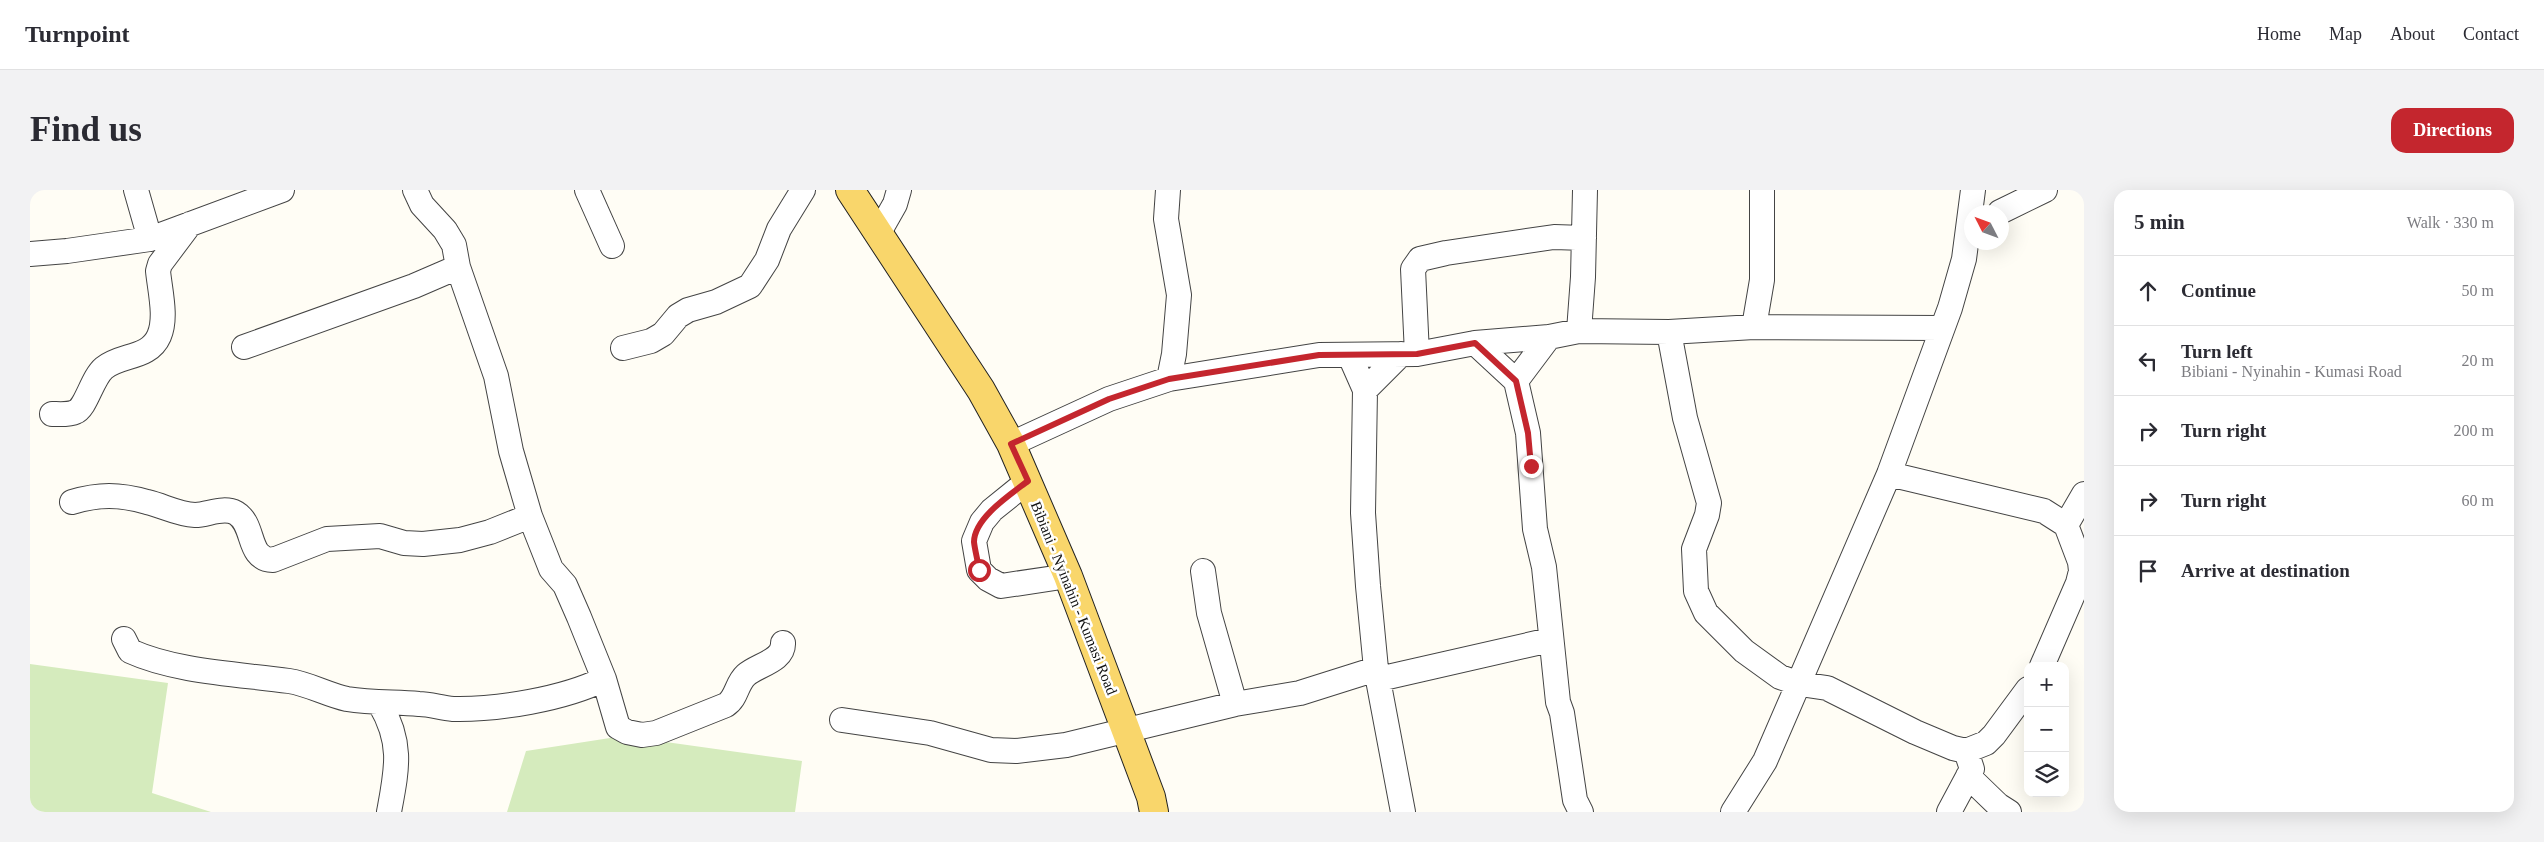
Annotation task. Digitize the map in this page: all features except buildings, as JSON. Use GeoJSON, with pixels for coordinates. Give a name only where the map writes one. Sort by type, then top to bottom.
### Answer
{"type":"FeatureCollection","features":[{"type":"Feature","properties":{"kind":"main road","name":"Bibiani - Nyinahin - Kumasi Road"},"geometry":{"type":"LineString","coordinates":[[850,190],[981,390],[1011,444],[1068,576],[1151,797],[1154,812]]}},
{"type":"Feature","properties":{"kind":"street"},"geometry":{"type":"LineString","coordinates":[[136,190],[150,238]]}},
{"type":"Feature","properties":{"kind":"street"},"geometry":{"type":"LineString","coordinates":[[30,254],[67,251],[150,238],[282,190]]}},
{"type":"Feature","properties":{"kind":"street"},"geometry":{"type":"LineString","coordinates":[[415,190],[422,205],[445,230],[454,245],[458,266],[496,376],[511,451],[530,516],[551,569],[565,585],[604,680],[618,727],[627,732],[642,735],[656,733],[726,705],[734,698],[740,681],[746,675],[774,659],[783,650],[783,643]]}},
{"type":"Feature","properties":{"kind":"street"},"geometry":{"type":"LineString","coordinates":[[587,190],[612,246]]}},
{"type":"Feature","properties":{"kind":"street"},"geometry":{"type":"LineString","coordinates":[[623,348],[657,337],[678,316],[688,310],[716,302],[750,286],[767,260],[779,229],[803,190]]}},
{"type":"Feature","properties":{"kind":"street"},"geometry":{"type":"LineString","coordinates":[[878,234],[895,204],[899,190]]}},
{"type":"Feature","properties":{"kind":"street"},"geometry":{"type":"LineString","coordinates":[[1168,190],[1166,219],[1178,295],[1174,354],[1169,379]]}},
{"type":"Feature","properties":{"kind":"street"},"geometry":{"type":"LineString","coordinates":[[1579,331],[1585,190]]}},
{"type":"Feature","properties":{"kind":"street"},"geometry":{"type":"LineString","coordinates":[[1754,327],[1762,280],[1762,190]]}},
{"type":"Feature","properties":{"kind":"street"},"geometry":{"type":"LineString","coordinates":[[1972,205],[1973,190]]}},
{"type":"Feature","properties":{"kind":"street"},"geometry":{"type":"LineString","coordinates":[[2009,208],[2045,190]]}},
{"type":"Feature","properties":{"kind":"street"},"geometry":{"type":"LineString","coordinates":[[52,414],[74,413],[79,410],[96,376],[102,370],[112,362],[147,351],[154,344],[162,328],[158,271],[169,251],[190,224]]}},
{"type":"Feature","properties":{"kind":"street"},"geometry":{"type":"LineString","coordinates":[[1365,390],[1409,354],[1413,269],[1420,259],[1446,253],[1554,237],[1584,238]]}},
{"type":"Feature","properties":{"kind":"street"},"geometry":{"type":"LineString","coordinates":[[1734,812],[1765,760],[1800,684],[1889,474],[1942,328],[1965,250]]}},
{"type":"Feature","properties":{"kind":"street"},"geometry":{"type":"LineString","coordinates":[[244,347],[414,286],[458,266]]}},
{"type":"Feature","properties":{"kind":"street"},"geometry":{"type":"LineString","coordinates":[[1011,444],[1109,399],[1169,379],[1319,355],[1409,354],[1475,343],[1549,337],[1579,331],[1669,332],[1754,327],[1942,328]]}},
{"type":"Feature","properties":{"kind":"street"},"geometry":{"type":"LineString","coordinates":[[1669,332],[1685,418],[1709,503],[1707,515],[1694,549],[1696,591],[1706,613],[1744,651],[1780,677],[1800,684],[1827,688],[1923,735],[1966,751],[1986,743],[2024,694]]}},
{"type":"Feature","properties":{"kind":"street"},"geometry":{"type":"LineString","coordinates":[[1516,381],[1549,337]]}},
{"type":"Feature","properties":{"kind":"street"},"geometry":{"type":"LineString","coordinates":[[1475,343],[1516,381],[1528,433],[1535,529],[1544,567],[1550,640],[1558,702],[1562,713],[1575,800],[1582,812]]}},
{"type":"Feature","properties":{"kind":"street"},"geometry":{"type":"LineString","coordinates":[[1350,356],[1365,390],[1363,513],[1378,674],[1403,812]]}},
{"type":"Feature","properties":{"kind":"street"},"geometry":{"type":"LineString","coordinates":[[1889,474],[2044,511],[2066,525],[2081,571],[2078,583],[2044,662]]}},
{"type":"Feature","properties":{"kind":"street"},"geometry":{"type":"LineString","coordinates":[[1028,481],[992,510],[982,522],[974,541],[979,570],[988,579],[1001,586],[1068,576]]}},
{"type":"Feature","properties":{"kind":"street"},"geometry":{"type":"LineString","coordinates":[[2066,525],[2084,494]]}},
{"type":"Feature","properties":{"kind":"street"},"geometry":{"type":"LineString","coordinates":[[72,502],[96,495],[147,502],[176,513],[197,515],[227,510],[238,514],[245,523],[256,553],[264,560],[273,560],[327,539],[380,536],[404,543],[423,544],[460,540],[530,516]]}},
{"type":"Feature","properties":{"kind":"street"},"geometry":{"type":"LineString","coordinates":[[1203,571],[1209,613],[1234,704]]}},
{"type":"Feature","properties":{"kind":"street"},"geometry":{"type":"LineString","coordinates":[[124,639],[130,651],[164,664],[294,682],[345,698],[380,704],[421,704],[452,709],[489,707],[553,698],[604,680]]}},
{"type":"Feature","properties":{"kind":"street"},"geometry":{"type":"LineString","coordinates":[[842,720],[903,728],[999,750],[1066,745],[1126,732],[1234,704],[1300,693],[1378,674],[1550,640]]}},
{"type":"Feature","properties":{"kind":"street"},"geometry":{"type":"LineString","coordinates":[[380,704],[394,732],[397,750],[389,812]]}},
{"type":"Feature","properties":{"kind":"street"},"geometry":{"type":"LineString","coordinates":[[1950,812],[1972,764],[1966,751]]}},
{"type":"Feature","properties":{"kind":"street"},"geometry":{"type":"LineString","coordinates":[[1968,776],[1998,805],[2009,812]]}},
{"type":"Feature","properties":{"kind":"green space"},"geometry":{"type":"Polygon","coordinates":[[[30,664],[168,683],[152,793],[211,812],[30,812],[30,664]]]}},
{"type":"Feature","properties":{"kind":"green space"},"geometry":{"type":"Polygon","coordinates":[[[623,736],[802,761],[795,812],[507,812],[526,751],[623,736]]]}},
{"type":"Feature","properties":{"kind":"route"},"geometry":{"type":"LineString","coordinates":[[979,570],[974,541],[982,522],[992,510],[1028,481],[1011,444],[1109,399],[1144,389],[1169,379],[1319,355],[1417,354],[1475,343],[1516,381],[1528,433],[1531,466]]}}]}
